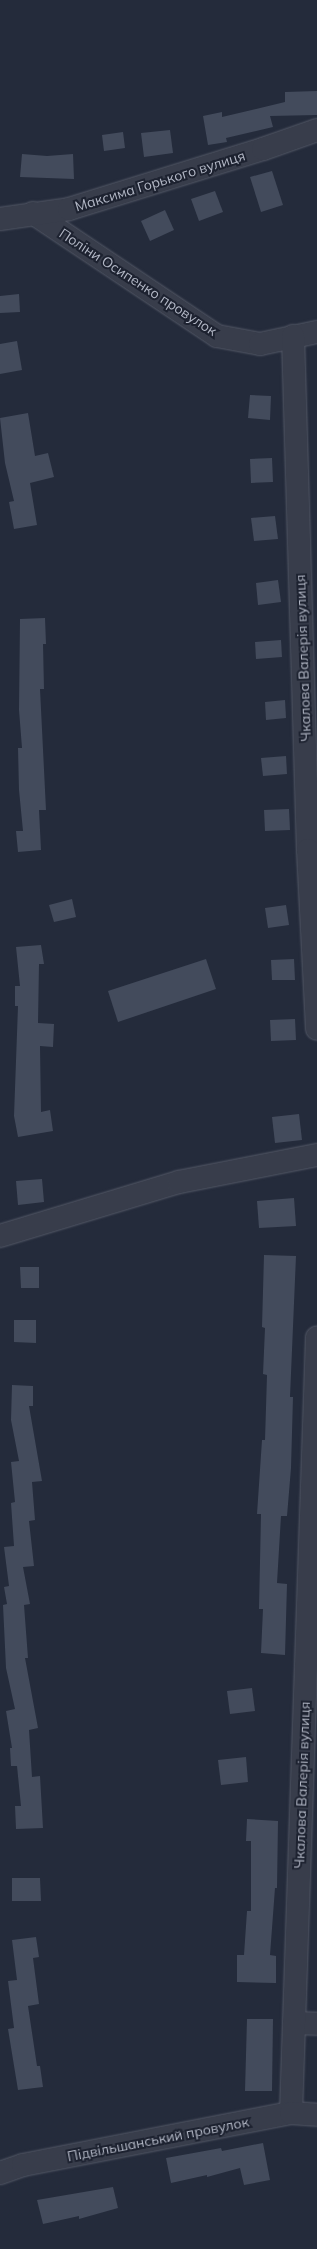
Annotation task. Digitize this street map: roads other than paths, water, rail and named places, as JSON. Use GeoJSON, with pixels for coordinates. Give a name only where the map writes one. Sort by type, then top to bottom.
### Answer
{"type":"FeatureCollection","features":[{"type":"Feature","properties":{"kind":"street","name":"Максима Горького вулиця"},"geometry":{"type":"LineString","coordinates":[[0,219],[33,213],[69,209],[138,189],[317,130]]}},
{"type":"Feature","properties":{"kind":"street","name":"Поліни Осипенко провулок"},"geometry":{"type":"LineString","coordinates":[[33,213],[216,336],[260,344],[317,332]]}},
{"type":"Feature","properties":{"kind":"street","name":"Чкалова Валерія вулиця"},"geometry":{"type":"LineString","coordinates":[[293,336],[308,850],[317,1029]]}},
{"type":"Feature","properties":{"kind":"street"},"geometry":{"type":"LineString","coordinates":[[0,1236],[179,1182],[317,1155]]}},
{"type":"Feature","properties":{"kind":"street","name":"Чкалова Валерія вулиця"},"geometry":{"type":"LineString","coordinates":[[291,2113],[317,1336]]}},
{"type":"Feature","properties":{"kind":"street"},"geometry":{"type":"LineString","coordinates":[[294,2024],[317,2024]]}},
{"type":"Feature","properties":{"kind":"street","name":"Підвільшанський провулок"},"geometry":{"type":"LineString","coordinates":[[0,2173],[23,2165],[291,2113],[317,2115]]}}]}
